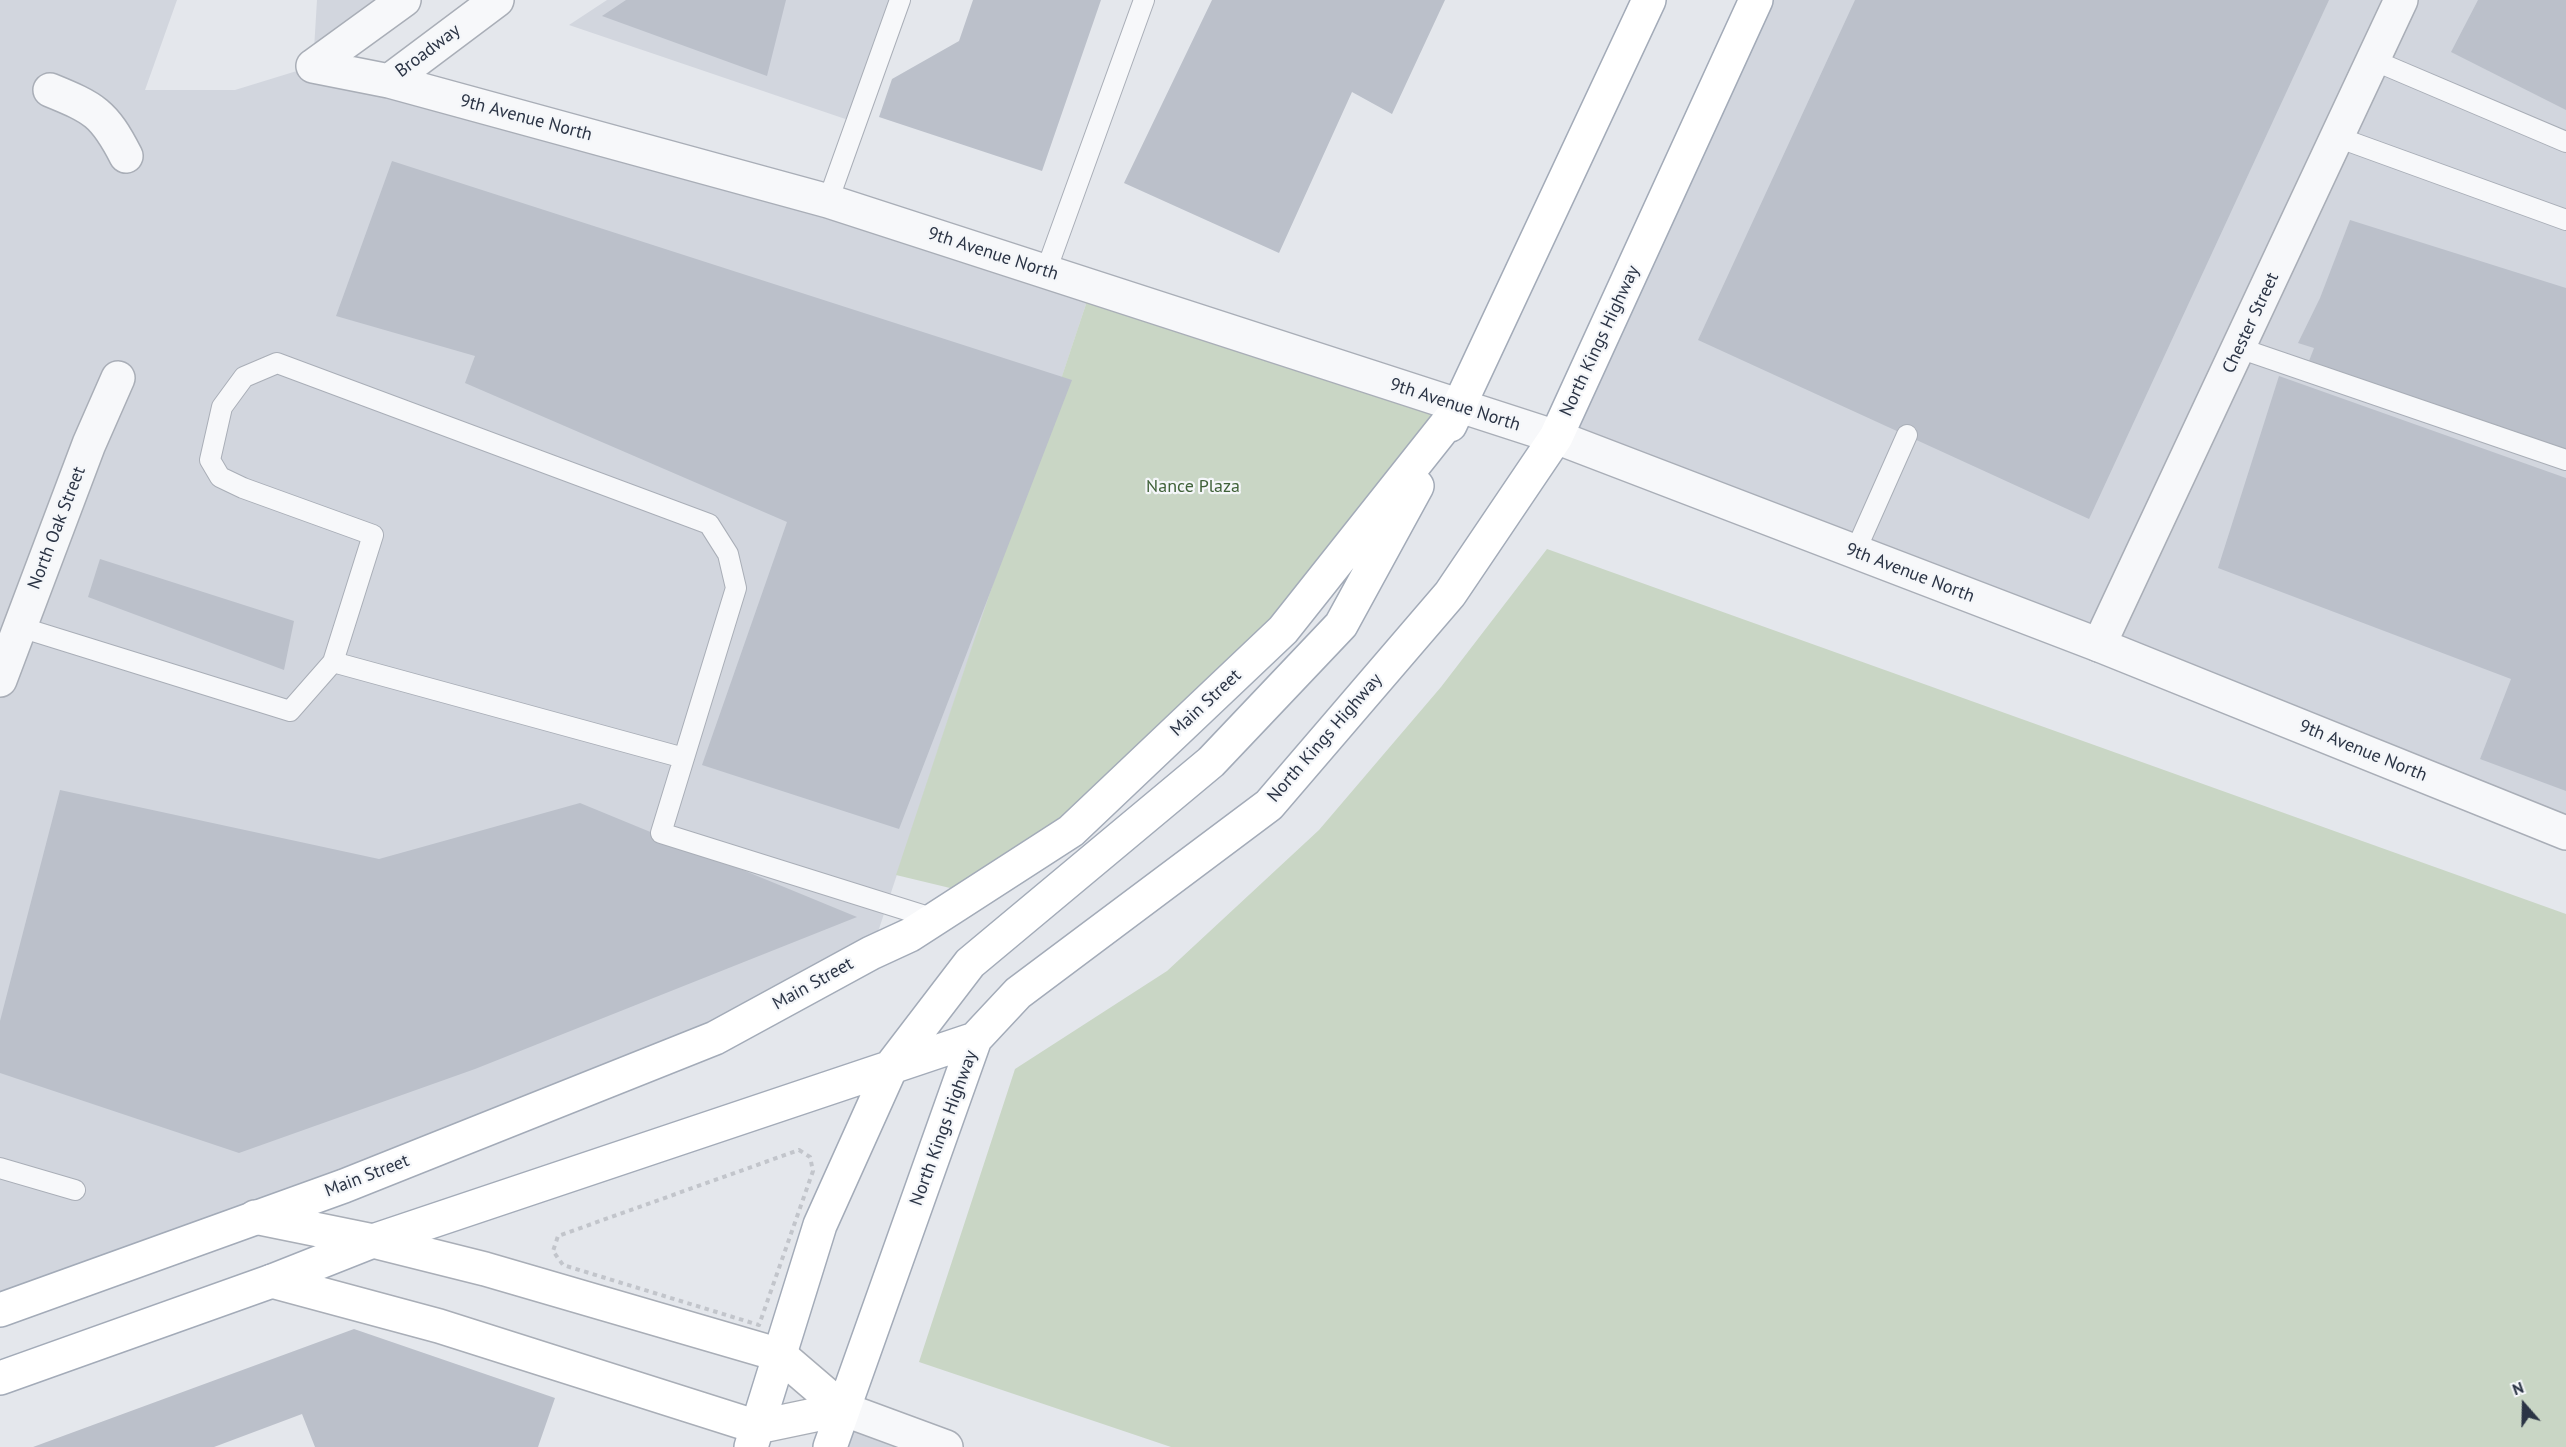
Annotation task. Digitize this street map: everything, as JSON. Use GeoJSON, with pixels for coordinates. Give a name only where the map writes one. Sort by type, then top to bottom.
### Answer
{"type":"FeatureCollection","features":[{"type":"Feature","properties":{"kind":"main road"},"geometry":{"type":"LineString","coordinates":[[754,1437],[820,1225],[892,1065],[970,963],[1211,762],[1341,625],[1460,407],[1649,0]]}},
{"type":"Feature","properties":{"kind":"main road","name":"North Kings Highway"},"geometry":{"type":"LineString","coordinates":[[830,1447],[975,1039],[1018,993],[1269,805],[1450,594],[1556,437],[1756,0]]}},
{"type":"Feature","properties":{"kind":"main road","name":"Main Street"},"geometry":{"type":"LineString","coordinates":[[0,1310],[344,1186],[715,1038],[871,953],[910,935],[1071,831],[1283,630],[1460,407]]}},
{"type":"Feature","properties":{"kind":"main road"},"geometry":{"type":"LineString","coordinates":[[0,1378],[272,1281],[374,1241],[975,1039]]}},
{"type":"Feature","properties":{"kind":"main road"},"geometry":{"type":"LineString","coordinates":[[255,1218],[374,1241],[503,1274],[780,1355],[843,1409]]}},
{"type":"Feature","properties":{"kind":"main road"},"geometry":{"type":"LineString","coordinates":[[272,1281],[440,1326],[754,1437],[843,1409]]}},
{"type":"Feature","properties":{"kind":"street","name":"9th Avenue North"},"geometry":{"type":"LineString","coordinates":[[404,0],[313,66],[389,81],[828,201],[1556,437],[2100,645],[2566,833]]}},
{"type":"Feature","properties":{"kind":"street","name":"Broadway"},"geometry":{"type":"LineString","coordinates":[[389,81],[497,0]]}},
{"type":"Feature","properties":{"kind":"street","name":"Chester Street"},"geometry":{"type":"LineString","coordinates":[[2100,645],[2401,0]]}},
{"type":"Feature","properties":{"kind":"street"},"geometry":{"type":"LineString","coordinates":[[50,90],[87,105],[111,127],[126,156]]}},
{"type":"Feature","properties":{"kind":"street","name":"North Oak Street"},"geometry":{"type":"LineString","coordinates":[[0,680],[89,444],[118,378]]}},
{"type":"Feature","properties":{"kind":"street"},"geometry":{"type":"LineString","coordinates":[[843,1409],[946,1447]]}},
{"type":"Feature","properties":{"kind":"lane"},"geometry":{"type":"LineString","coordinates":[[828,201],[900,0]]}},
{"type":"Feature","properties":{"kind":"lane"},"geometry":{"type":"LineString","coordinates":[[1046,271],[1144,0]]}},
{"type":"Feature","properties":{"kind":"lane"},"geometry":{"type":"LineString","coordinates":[[2373,60],[2566,142]]}},
{"type":"Feature","properties":{"kind":"lane"},"geometry":{"type":"LineString","coordinates":[[2337,137],[2566,220]]}},
{"type":"Feature","properties":{"kind":"lane"},"geometry":{"type":"LineString","coordinates":[[2239,348],[2566,460]]}},
{"type":"Feature","properties":{"kind":"lane"},"geometry":{"type":"LineString","coordinates":[[20,627],[290,711],[333,662],[373,535],[220,477],[210,460],[222,407],[244,377],[277,363],[709,524],[728,554],[736,588],[661,833],[935,919]]}},
{"type":"Feature","properties":{"kind":"lane"},"geometry":{"type":"LineString","coordinates":[[1855,552],[1907,435]]}},
{"type":"Feature","properties":{"kind":"lane"},"geometry":{"type":"LineString","coordinates":[[333,662],[684,758]]}},
{"type":"Feature","properties":{"kind":"lane"},"geometry":{"type":"LineString","coordinates":[[0,1168],[75,1190]]}},
{"type":"Feature","properties":{"kind":"path"},"geometry":{"type":"LineString","coordinates":[[799,1150],[810,1157],[813,1170],[759,1325],[562,1265],[553,1251],[558,1236],[799,1150]]}},
{"type":"Feature","properties":{"kind":"shaded area"},"geometry":{"type":"Polygon","coordinates":[[[0,0],[177,0],[145,90],[235,90],[313,66],[317,0],[404,0],[314,66],[1092,286],[871,953],[715,1038],[0,1310],[0,0]]]}},
{"type":"Feature","properties":{"kind":"shaded area"},"geometry":{"type":"Polygon","coordinates":[[[607,0],[901,0],[863,125],[569,25],[607,0]]]}},
{"type":"Feature","properties":{"kind":"shaded area"},"geometry":{"type":"Polygon","coordinates":[[[1756,0],[2566,0],[2566,821],[1556,437],[1756,0]]]}},
{"type":"Feature","properties":{"kind":"shaded area"},"geometry":{"type":"Polygon","coordinates":[[[843,1409],[949,1447],[830,1447],[843,1409]]]}},
{"type":"Feature","properties":{"kind":"green space","name":"Nance Plaza"},"geometry":{"type":"Polygon","coordinates":[[[1092,286],[1460,407],[1283,630],[975,894],[896,875],[1092,286]]]}},
{"type":"Feature","properties":{"kind":"green space"},"geometry":{"type":"Polygon","coordinates":[[[1547,549],[2566,914],[2566,1447],[1171,1447],[919,1362],[1015,1069],[1167,971],[1319,830],[1441,687],[1547,549]]]}},
{"type":"Feature","properties":{"kind":"building"},"geometry":{"type":"Polygon","coordinates":[[[626,0],[786,0],[767,76],[602,16],[626,0]]]}},
{"type":"Feature","properties":{"kind":"building"},"geometry":{"type":"Polygon","coordinates":[[[973,0],[1101,0],[1042,171],[879,117],[892,79],[959,41],[973,0]]]}},
{"type":"Feature","properties":{"kind":"building"},"geometry":{"type":"Polygon","coordinates":[[[1212,0],[1445,0],[1392,114],[1352,92],[1279,253],[1124,183],[1212,0]]]}},
{"type":"Feature","properties":{"kind":"building"},"geometry":{"type":"Polygon","coordinates":[[[1855,0],[2329,0],[2089,519],[1698,340],[1855,0]]]}},
{"type":"Feature","properties":{"kind":"building"},"geometry":{"type":"Polygon","coordinates":[[[2478,0],[2566,0],[2566,110],[2451,52],[2478,0]]]}},
{"type":"Feature","properties":{"kind":"building"},"geometry":{"type":"Polygon","coordinates":[[[392,161],[1072,380],[899,829],[702,765],[787,522],[465,383],[475,356],[336,316],[392,161]]]}},
{"type":"Feature","properties":{"kind":"building"},"geometry":{"type":"Polygon","coordinates":[[[2350,220],[2566,288],[2566,449],[2309,361],[2314,348],[2298,343],[2320,298],[2350,220]]]}},
{"type":"Feature","properties":{"kind":"building"},"geometry":{"type":"Polygon","coordinates":[[[2279,376],[2566,478],[2566,791],[2480,759],[2511,679],[2218,568],[2279,376]]]}},
{"type":"Feature","properties":{"kind":"building"},"geometry":{"type":"Polygon","coordinates":[[[100,559],[294,621],[284,670],[88,597],[100,559]]]}},
{"type":"Feature","properties":{"kind":"building"},"geometry":{"type":"Polygon","coordinates":[[[60,790],[379,859],[580,803],[857,917],[475,1069],[239,1153],[0,1073],[0,1021],[60,790]]]}},
{"type":"Feature","properties":{"kind":"building"},"geometry":{"type":"Polygon","coordinates":[[[354,1329],[555,1398],[538,1447],[315,1447],[302,1414],[214,1447],[33,1447],[354,1329]]]}}]}
